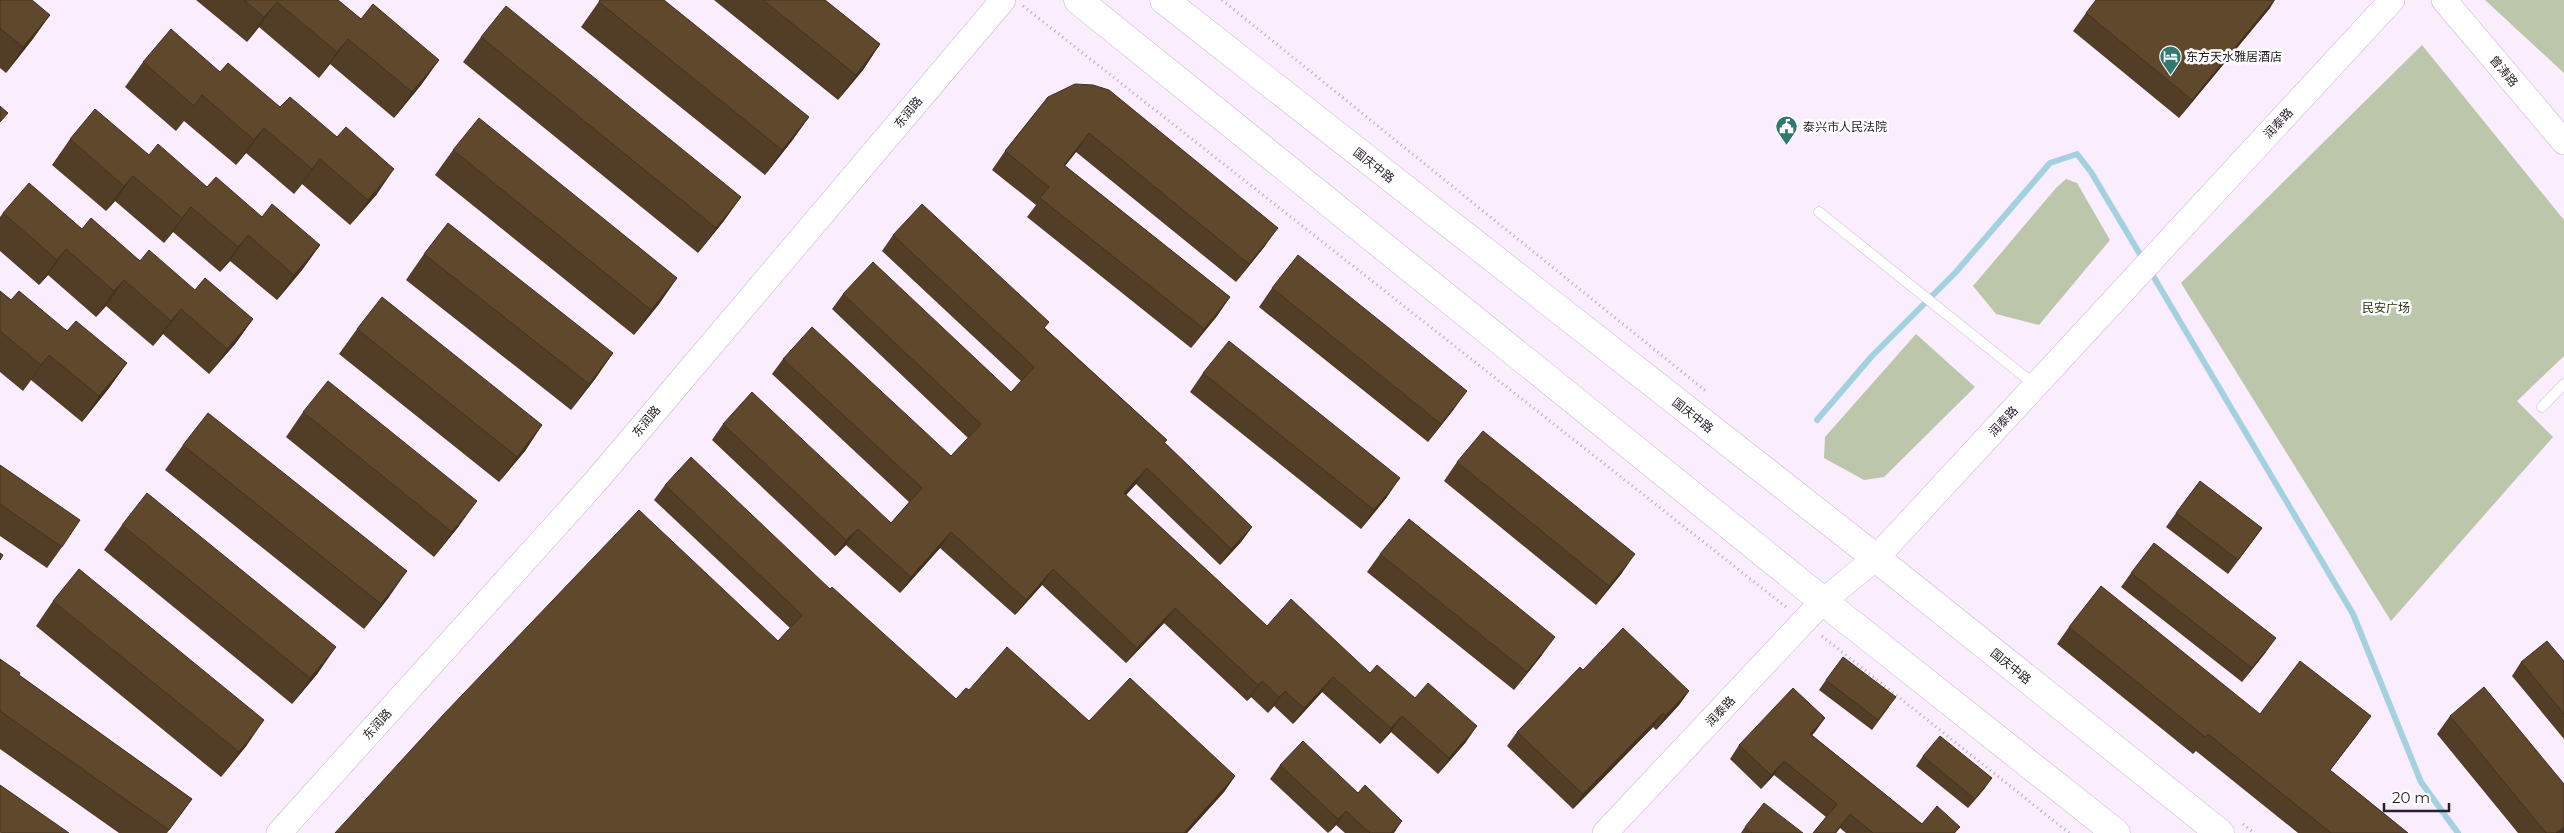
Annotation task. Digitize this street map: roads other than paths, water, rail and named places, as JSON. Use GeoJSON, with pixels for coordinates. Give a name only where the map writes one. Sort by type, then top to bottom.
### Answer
{"type":"FeatureCollection","features":[{"type":"Feature","properties":{"kind":"main road"},"geometry":{"type":"LineString","coordinates":[[1078,0],[1823,601],[2116,833]]}},
{"type":"Feature","properties":{"kind":"main road","name":"国庆中路"},"geometry":{"type":"LineString","coordinates":[[1164,0],[1876,558],[2220,833]]}},
{"type":"Feature","properties":{"kind":"street","name":"东润路"},"geometry":{"type":"LineString","coordinates":[[279,833],[596,481],[1003,0]]}},
{"type":"Feature","properties":{"kind":"street","name":"润泰路"},"geometry":{"type":"LineString","coordinates":[[1605,833],[1823,601],[1876,558],[2392,0]]}},
{"type":"Feature","properties":{"kind":"street","name":"曾涛路"},"geometry":{"type":"LineString","coordinates":[[2444,0],[2564,142]]}},
{"type":"Feature","properties":{"kind":"lane"},"geometry":{"type":"LineString","coordinates":[[1819,212],[2035,386]]}},
{"type":"Feature","properties":{"kind":"lane"},"geometry":{"type":"LineString","coordinates":[[2542,407],[2564,384]]}},
{"type":"Feature","properties":{"kind":"waterway"},"geometry":{"type":"LineString","coordinates":[[1817,420],[1872,356],[1956,272],[2050,163],[2077,154],[2091,172],[2144,261]]}},
{"type":"Feature","properties":{"kind":"waterway"},"geometry":{"type":"LineString","coordinates":[[2149,269],[2353,614],[2421,782],[2458,833]]}},
{"type":"Feature","properties":{"kind":"place","name":"东方天水雅居酒店"},"geometry":{"type":"Point","coordinates":[2170,75]}},
{"type":"Feature","properties":{"kind":"place","name":"泰兴市人民法院"},"geometry":{"type":"Point","coordinates":[1787,145]}},
{"type":"Feature","properties":{"kind":"park label","name":"民安广场"},"geometry":{"type":"Point","coordinates":[2386,307]}}]}
